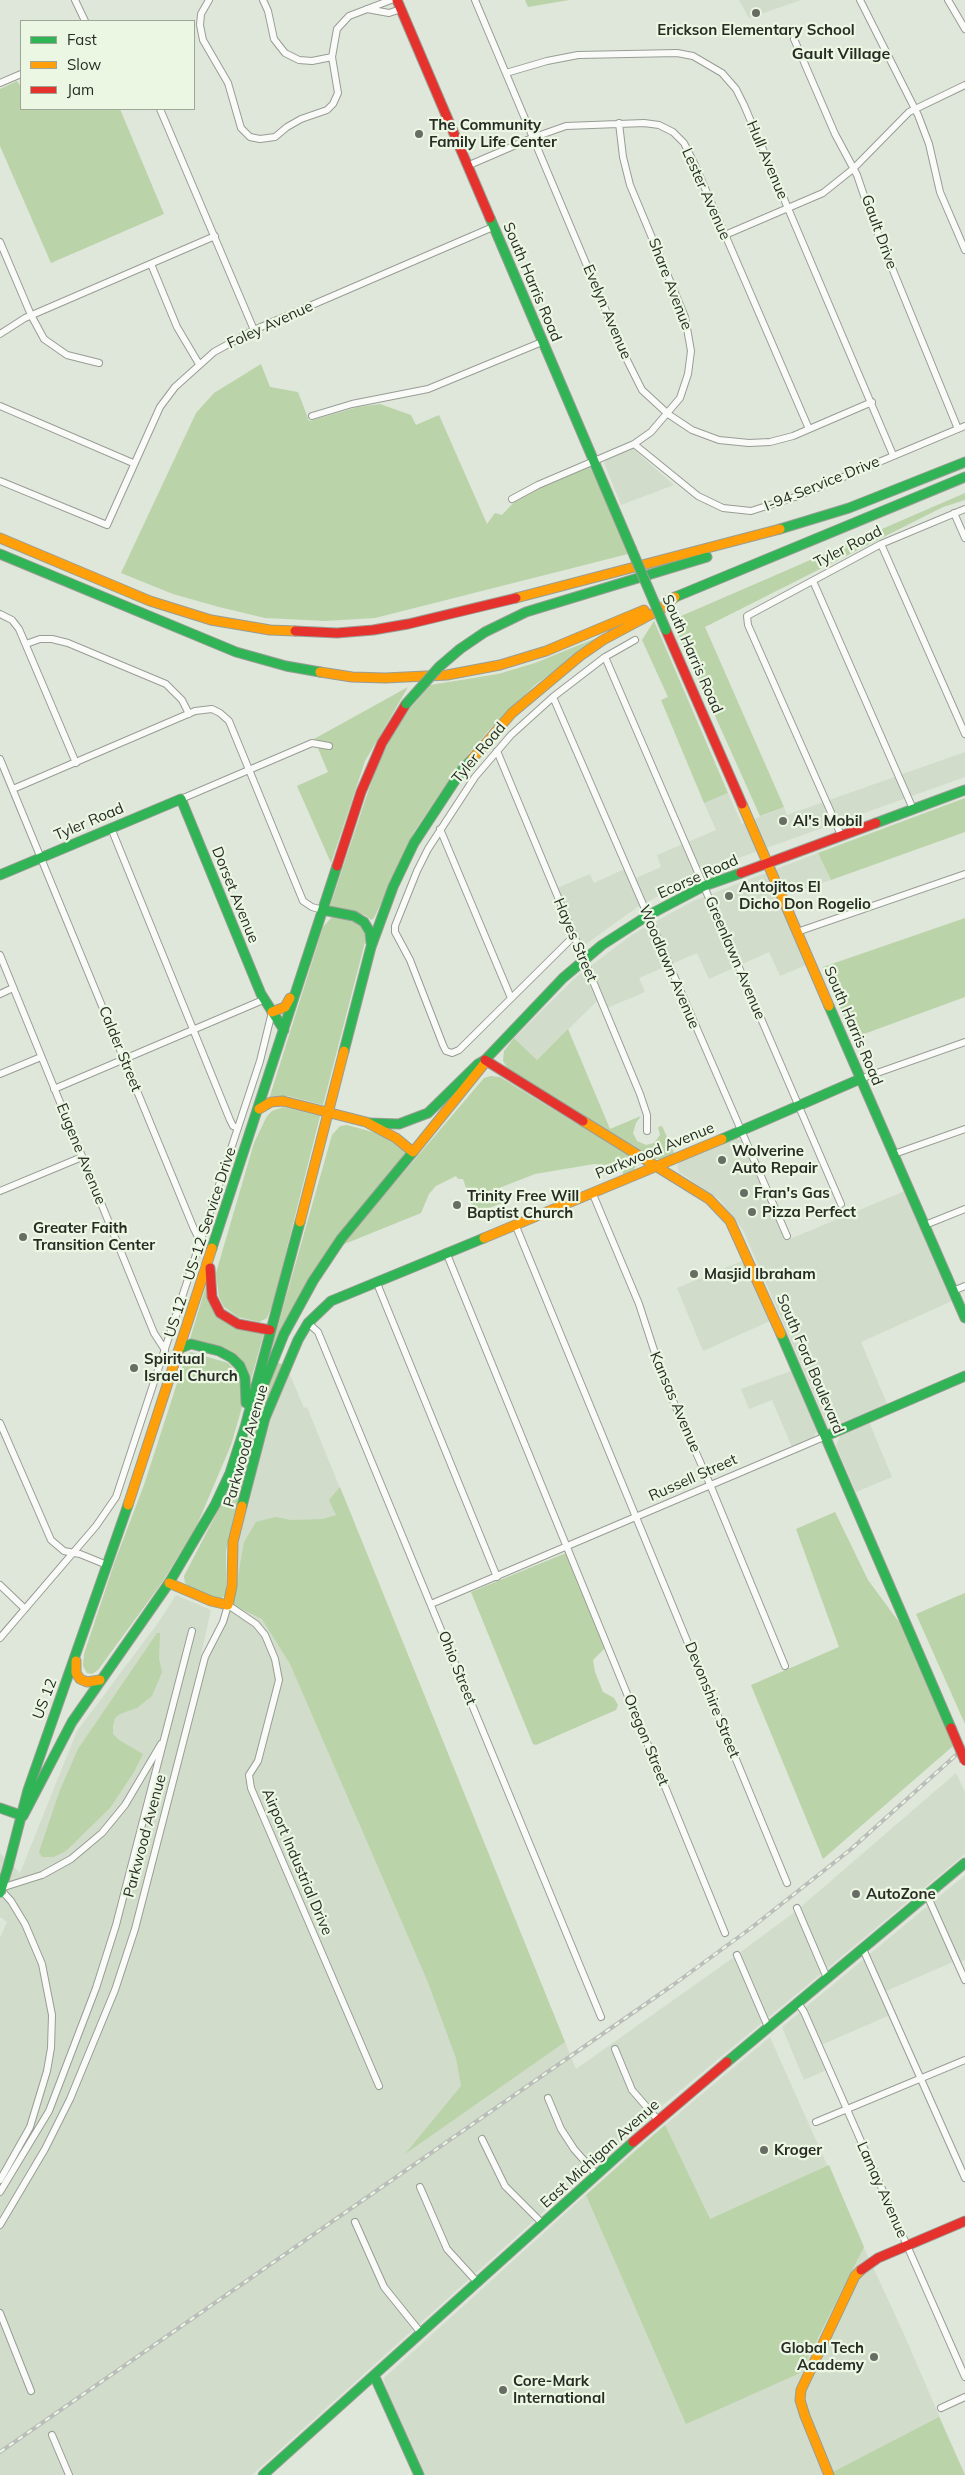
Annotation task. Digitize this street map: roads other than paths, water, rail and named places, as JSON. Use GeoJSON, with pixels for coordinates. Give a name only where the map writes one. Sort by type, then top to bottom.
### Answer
{"type":"FeatureCollection","features":[{"type":"Feature","properties":{"kind":"main road","name":"South Harris Road"},"geometry":{"type":"LineString","coordinates":[[397,0],[466,166],[766,863],[965,1318]]}},
{"type":"Feature","properties":{"kind":"main road"},"geometry":{"type":"LineString","coordinates":[[0,538],[150,601],[196,616],[270,630],[327,633],[373,630],[427,620],[761,535],[857,505],[965,462]]}},
{"type":"Feature","properties":{"kind":"main road"},"geometry":{"type":"LineString","coordinates":[[0,554],[236,652],[286,666],[352,677],[393,678],[447,675],[500,664],[546,650],[965,477]]}},
{"type":"Feature","properties":{"kind":"main road","name":"US 12"},"geometry":{"type":"LineString","coordinates":[[0,1890],[23,1816],[28,1790],[78,1652],[181,1348],[370,767],[382,743],[406,704],[439,667],[460,649],[485,632],[526,612],[745,545],[761,535]]}},
{"type":"Feature","properties":{"kind":"main road","name":"US 12"},"geometry":{"type":"LineString","coordinates":[[23,1816],[72,1722],[169,1583],[215,1505],[238,1452],[371,947],[392,887],[414,843],[438,804],[483,744],[512,713],[572,662],[603,640],[660,609],[675,597]]}},
{"type":"Feature","properties":{"kind":"main road","name":"Ecorse Road"},"geometry":{"type":"LineString","coordinates":[[259,1109],[270,1102],[283,1101],[367,1122],[399,1124],[415,1120],[428,1113],[473,1069],[485,1060],[536,1005],[584,960],[602,945],[647,916],[704,886],[965,790]]}},
{"type":"Feature","properties":{"kind":"main road","name":"Tyler Road"},"geometry":{"type":"LineString","coordinates":[[0,875],[181,799]]}},
{"type":"Feature","properties":{"kind":"main road","name":"Dorset Avenue"},"geometry":{"type":"LineString","coordinates":[[181,799],[263,1000],[271,1010]]}},
{"type":"Feature","properties":{"kind":"main road"},"geometry":{"type":"LineString","coordinates":[[323,910],[354,916],[364,922],[370,932],[371,947]]}},
{"type":"Feature","properties":{"kind":"main road"},"geometry":{"type":"LineString","coordinates":[[284,1030],[271,1010],[287,1005],[313,932],[318,927]]}},
{"type":"Feature","properties":{"kind":"main road","name":"Ecorse Road"},"geometry":{"type":"LineString","coordinates":[[367,1122],[396,1138],[413,1152],[473,1080],[483,1067],[485,1060]]}},
{"type":"Feature","properties":{"kind":"main road","name":"South Ford Boulevard"},"geometry":{"type":"LineString","coordinates":[[485,1060],[708,1199],[730,1221],[746,1252],[965,1761]]}},
{"type":"Feature","properties":{"kind":"main road","name":"Parkwood Avenue"},"geometry":{"type":"LineString","coordinates":[[228,1606],[232,1586],[234,1542],[265,1418],[290,1356],[308,1323],[331,1302],[376,1281],[656,1167],[860,1079]]}},
{"type":"Feature","properties":{"kind":"main road"},"geometry":{"type":"LineString","coordinates":[[238,1452],[284,1334],[313,1282],[342,1239],[413,1152]]}},
{"type":"Feature","properties":{"kind":"main road"},"geometry":{"type":"LineString","coordinates":[[211,1254],[210,1287],[220,1313],[238,1324],[270,1330]]}},
{"type":"Feature","properties":{"kind":"main road"},"geometry":{"type":"LineString","coordinates":[[181,1348],[191,1344],[219,1351],[227,1354],[240,1366],[245,1378],[247,1391],[238,1452]]}},
{"type":"Feature","properties":{"kind":"main road","name":"Russell Street"},"geometry":{"type":"LineString","coordinates":[[826,1436],[965,1376]]}},
{"type":"Feature","properties":{"kind":"main road","name":"Airport Industrial Drive"},"geometry":{"type":"LineString","coordinates":[[169,1583],[211,1601],[228,1606]]}},
{"type":"Feature","properties":{"kind":"main road"},"geometry":{"type":"LineString","coordinates":[[78,1652],[75,1667],[80,1679],[87,1682],[100,1680]]}},
{"type":"Feature","properties":{"kind":"main road"},"geometry":{"type":"LineString","coordinates":[[0,1808],[23,1816]]}},
{"type":"Feature","properties":{"kind":"main road","name":"East Michigan Avenue"},"geometry":{"type":"LineString","coordinates":[[263,2475],[478,2283],[596,2174],[768,2027],[965,1863]]}},
{"type":"Feature","properties":{"kind":"main road"},"geometry":{"type":"LineString","coordinates":[[828,2472],[800,2400],[803,2381],[855,2276],[866,2265],[965,2221]]}},
{"type":"Feature","properties":{"kind":"main road"},"geometry":{"type":"LineString","coordinates":[[374,2376],[419,2475]]}},
{"type":"Feature","properties":{"kind":"street"},"geometry":{"type":"LineString","coordinates":[[75,0],[85,20]]}},
{"type":"Feature","properties":{"kind":"street"},"geometry":{"type":"LineString","coordinates":[[209,0],[201,14],[201,32],[228,83],[241,128],[250,137],[269,139],[301,119],[327,110],[333,104],[338,92],[332,57],[334,38],[340,24],[349,16],[391,0]]}},
{"type":"Feature","properties":{"kind":"street"},"geometry":{"type":"LineString","coordinates":[[263,0],[268,11],[274,39],[285,53],[299,60],[312,61],[332,57]]}},
{"type":"Feature","properties":{"kind":"street","name":"Evelyn Avenue"},"geometry":{"type":"LineString","coordinates":[[475,0],[532,138],[642,390],[668,414],[692,430],[719,440],[770,442],[809,429],[872,402]]}},
{"type":"Feature","properties":{"kind":"street"},"geometry":{"type":"LineString","coordinates":[[860,0],[914,109],[929,144],[940,192],[965,250]]}},
{"type":"Feature","properties":{"kind":"street"},"geometry":{"type":"LineString","coordinates":[[948,0],[965,29]]}},
{"type":"Feature","properties":{"kind":"street"},"geometry":{"type":"LineString","coordinates":[[366,9],[389,13],[401,9]]}},
{"type":"Feature","properties":{"kind":"street","name":"Gault Drive"},"geometry":{"type":"LineString","coordinates":[[794,39],[834,134],[854,169],[896,279],[962,427]]}},
{"type":"Feature","properties":{"kind":"street","name":"Hull Avenue"},"geometry":{"type":"LineString","coordinates":[[506,73],[540,62],[578,55],[677,53],[707,62],[722,72],[736,89],[894,455]]}},
{"type":"Feature","properties":{"kind":"street"},"geometry":{"type":"LineString","coordinates":[[0,83],[20,74]]}},
{"type":"Feature","properties":{"kind":"street"},"geometry":{"type":"LineString","coordinates":[[726,235],[823,193],[854,169],[914,109],[965,85]]}},
{"type":"Feature","properties":{"kind":"street"},"geometry":{"type":"LineString","coordinates":[[160,110],[254,330]]}},
{"type":"Feature","properties":{"kind":"street","name":"Lester Avenue"},"geometry":{"type":"LineString","coordinates":[[466,166],[566,126],[618,123],[659,124],[673,132],[684,143],[726,235],[809,429]]}},
{"type":"Feature","properties":{"kind":"street","name":"Share Avenue"},"geometry":{"type":"LineString","coordinates":[[512,499],[538,485],[634,444],[651,432],[680,398],[688,374],[691,351],[686,317],[630,185],[623,157],[618,123]]}},
{"type":"Feature","properties":{"kind":"street","name":"Foley Avenue"},"geometry":{"type":"LineString","coordinates":[[0,481],[107,525],[110,522],[133,463],[168,396],[199,364],[222,347],[254,330],[493,227]]}},
{"type":"Feature","properties":{"kind":"street"},"geometry":{"type":"LineString","coordinates":[[0,334],[14,323],[31,315],[215,236]]}},
{"type":"Feature","properties":{"kind":"street"},"geometry":{"type":"LineString","coordinates":[[0,244],[31,315],[44,339],[66,355],[99,363]]}},
{"type":"Feature","properties":{"kind":"street"},"geometry":{"type":"LineString","coordinates":[[152,264],[176,327],[199,364]]}},
{"type":"Feature","properties":{"kind":"street"},"geometry":{"type":"LineString","coordinates":[[312,416],[352,404],[428,389],[542,342]]}},
{"type":"Feature","properties":{"kind":"street"},"geometry":{"type":"LineString","coordinates":[[0,406],[133,463]]}},
{"type":"Feature","properties":{"kind":"street","name":"I-94 Service Drive"},"geometry":{"type":"LineString","coordinates":[[634,444],[698,496],[723,508],[751,511],[773,506],[962,427]]}},
{"type":"Feature","properties":{"kind":"street","name":"Tyler Road"},"geometry":{"type":"LineString","coordinates":[[841,835],[748,626],[747,616],[881,544],[965,509]]}},
{"type":"Feature","properties":{"kind":"street"},"geometry":{"type":"LineString","coordinates":[[954,513],[965,538]]}},
{"type":"Feature","properties":{"kind":"street"},"geometry":{"type":"LineString","coordinates":[[881,544],[965,734]]}},
{"type":"Feature","properties":{"kind":"street"},"geometry":{"type":"LineString","coordinates":[[812,581],[913,809]]}},
{"type":"Feature","properties":{"kind":"street"},"geometry":{"type":"LineString","coordinates":[[0,614],[12,620],[18,628],[76,763]]}},
{"type":"Feature","properties":{"kind":"street"},"geometry":{"type":"LineString","coordinates":[[26,644],[52,639],[68,643],[166,684],[182,700],[189,714]]}},
{"type":"Feature","properties":{"kind":"street","name":"Tyler Road"},"geometry":{"type":"LineString","coordinates":[[511,998],[459,1050],[452,1053],[446,1050],[410,960],[394,932],[395,926],[417,871],[440,829],[475,777],[497,751],[553,697],[605,657],[635,640]]}},
{"type":"Feature","properties":{"kind":"street","name":"Greenlawn Avenue"},"geometry":{"type":"LineString","coordinates":[[605,657],[841,1204]]}},
{"type":"Feature","properties":{"kind":"street","name":"Woodlawn Avenue"},"geometry":{"type":"LineString","coordinates":[[553,697],[787,1236]]}},
{"type":"Feature","properties":{"kind":"street"},"geometry":{"type":"LineString","coordinates":[[13,789],[204,708],[220,713],[229,721],[300,895],[306,905],[323,910]]}},
{"type":"Feature","properties":{"kind":"street","name":"Tyler Road"},"geometry":{"type":"LineString","coordinates":[[181,799],[313,743],[329,746]]}},
{"type":"Feature","properties":{"kind":"street","name":"Hayes Street"},"geometry":{"type":"LineString","coordinates":[[497,751],[640,1094],[647,1115],[646,1131]]}},
{"type":"Feature","properties":{"kind":"street","name":"Calder Street"},"geometry":{"type":"LineString","coordinates":[[0,760],[42,857],[194,1229],[197,1235],[202,1237]]}},
{"type":"Feature","properties":{"kind":"street"},"geometry":{"type":"LineString","coordinates":[[111,828],[232,1124],[238,1128]]}},
{"type":"Feature","properties":{"kind":"street"},"geometry":{"type":"LineString","coordinates":[[440,829],[511,998],[574,936]]}},
{"type":"Feature","properties":{"kind":"street"},"geometry":{"type":"LineString","coordinates":[[797,932],[965,874]]}},
{"type":"Feature","properties":{"kind":"street","name":"Eugene Avenue"},"geometry":{"type":"LineString","coordinates":[[0,955],[154,1333],[159,1344],[165,1350]]}},
{"type":"Feature","properties":{"kind":"street"},"geometry":{"type":"LineString","coordinates":[[0,994],[13,988]]}},
{"type":"Feature","properties":{"kind":"street"},"geometry":{"type":"LineString","coordinates":[[54,1089],[263,1000]]}},
{"type":"Feature","properties":{"kind":"street","name":"US-12 Service Drive"},"geometry":{"type":"LineString","coordinates":[[0,1638],[102,1518],[116,1497],[260,1061],[271,1010]]}},
{"type":"Feature","properties":{"kind":"street","name":"Parkwood Avenue"},"geometry":{"type":"LineString","coordinates":[[860,1079],[965,1042]]}},
{"type":"Feature","properties":{"kind":"street"},"geometry":{"type":"LineString","coordinates":[[0,1074],[41,1057]]}},
{"type":"Feature","properties":{"kind":"street"},"geometry":{"type":"LineString","coordinates":[[894,1154],[965,1129]]}},
{"type":"Feature","properties":{"kind":"street"},"geometry":{"type":"LineString","coordinates":[[0,1191],[82,1157]]}},
{"type":"Feature","properties":{"kind":"street","name":"Kansas Avenue"},"geometry":{"type":"LineString","coordinates":[[592,1192],[639,1304],[663,1378],[711,1485],[785,1666]]}},
{"type":"Feature","properties":{"kind":"street"},"geometry":{"type":"LineString","coordinates":[[925,1225],[965,1209]]}},
{"type":"Feature","properties":{"kind":"street","name":"Devonshire Street"},"geometry":{"type":"LineString","coordinates":[[515,1224],[788,1883]]}},
{"type":"Feature","properties":{"kind":"street","name":"Oregon Street"},"geometry":{"type":"LineString","coordinates":[[446,1252],[726,1932]]}},
{"type":"Feature","properties":{"kind":"street"},"geometry":{"type":"LineString","coordinates":[[376,1281],[497,1577]]}},
{"type":"Feature","properties":{"kind":"street"},"geometry":{"type":"LineString","coordinates":[[953,1291],[965,1286]]}},
{"type":"Feature","properties":{"kind":"street","name":"Ohio Street"},"geometry":{"type":"LineString","coordinates":[[308,1323],[318,1332],[601,2017]]}},
{"type":"Feature","properties":{"kind":"street"},"geometry":{"type":"LineString","coordinates":[[0,1423],[47,1534],[57,1546],[107,1565]]}},
{"type":"Feature","properties":{"kind":"street","name":"Russell Street"},"geometry":{"type":"LineString","coordinates":[[431,1604],[568,1548],[826,1436]]}},
{"type":"Feature","properties":{"kind":"street"},"geometry":{"type":"LineString","coordinates":[[0,1585],[25,1609]]}},
{"type":"Feature","properties":{"kind":"street","name":"Parkwood Avenue"},"geometry":{"type":"LineString","coordinates":[[0,2225],[46,2149],[93,2046],[115,1990],[137,1920],[204,1657],[223,1622],[228,1606]]}},
{"type":"Feature","properties":{"kind":"street","name":"Airport Industrial Drive"},"geometry":{"type":"LineString","coordinates":[[228,1606],[256,1624],[264,1635],[275,1659],[279,1680],[258,1761],[249,1775],[250,1788],[379,2086]]}},
{"type":"Feature","properties":{"kind":"street"},"geometry":{"type":"LineString","coordinates":[[0,2192],[49,2111],[96,1988],[116,1926],[192,1631]]}},
{"type":"Feature","properties":{"kind":"street"},"geometry":{"type":"LineString","coordinates":[[0,2180],[30,2127],[48,2071],[52,2015],[42,1964],[25,1924],[11,1901],[0,1890],[42,1875],[71,1859],[102,1833],[125,1805],[164,1740]]}},
{"type":"Feature","properties":{"kind":"street"},"geometry":{"type":"LineString","coordinates":[[927,1895],[965,1980]]}},
{"type":"Feature","properties":{"kind":"street"},"geometry":{"type":"LineString","coordinates":[[798,1908],[827,1978]]}},
{"type":"Feature","properties":{"kind":"street"},"geometry":{"type":"LineString","coordinates":[[863,1948],[965,2178]]}},
{"type":"Feature","properties":{"kind":"street"},"geometry":{"type":"LineString","coordinates":[[737,1955],[768,2027]]}},
{"type":"Feature","properties":{"kind":"street","name":"Lamay Avenue"},"geometry":{"type":"LineString","coordinates":[[798,2003],[804,2012],[965,2377]]}},
{"type":"Feature","properties":{"kind":"street"},"geometry":{"type":"LineString","coordinates":[[614,2049],[627,2081],[636,2096],[658,2120]]}},
{"type":"Feature","properties":{"kind":"street"},"geometry":{"type":"LineString","coordinates":[[816,2122],[965,2060]]}},
{"type":"Feature","properties":{"kind":"street"},"geometry":{"type":"LineString","coordinates":[[548,2098],[561,2129],[574,2149],[596,2174]]}},
{"type":"Feature","properties":{"kind":"street"},"geometry":{"type":"LineString","coordinates":[[482,2139],[505,2186],[543,2224]]}},
{"type":"Feature","properties":{"kind":"street"},"geometry":{"type":"LineString","coordinates":[[420,2187],[447,2249],[478,2283]]}},
{"type":"Feature","properties":{"kind":"street"},"geometry":{"type":"LineString","coordinates":[[355,2222],[384,2287],[421,2333]]}},
{"type":"Feature","properties":{"kind":"street"},"geometry":{"type":"LineString","coordinates":[[0,2312],[31,2391]]}},
{"type":"Feature","properties":{"kind":"street"},"geometry":{"type":"LineString","coordinates":[[941,2408],[965,2397]]}},
{"type":"Feature","properties":{"kind":"street"},"geometry":{"type":"LineString","coordinates":[[52,2435],[69,2475]]}},
{"type":"Feature","properties":{"kind":"railway"},"geometry":{"type":"LineString","coordinates":[[0,2452],[673,1985],[751,1928],[850,1850],[965,1747]]}},
{"type":"Feature","properties":{"kind":"place","name":"Erickson Elementary School"},"geometry":{"type":"Point","coordinates":[756,13]}},
{"type":"Feature","properties":{"kind":"place","name":"The Community Family Life Center"},"geometry":{"type":"Point","coordinates":[419,134]}},
{"type":"Feature","properties":{"kind":"place","name":"Al's Mobil"},"geometry":{"type":"Point","coordinates":[783,821]}},
{"type":"Feature","properties":{"kind":"place","name":"Antojitos El Dicho Don Rogelio"},"geometry":{"type":"Point","coordinates":[729,896]}},
{"type":"Feature","properties":{"kind":"place","name":"Wolverine Auto Repair"},"geometry":{"type":"Point","coordinates":[722,1160]}},
{"type":"Feature","properties":{"kind":"place","name":"Fran's Gas"},"geometry":{"type":"Point","coordinates":[744,1193]}},
{"type":"Feature","properties":{"kind":"place","name":"Trinity Free Will Baptist Church"},"geometry":{"type":"Point","coordinates":[457,1205]}},
{"type":"Feature","properties":{"kind":"place","name":"Pizza Perfect"},"geometry":{"type":"Point","coordinates":[752,1212]}},
{"type":"Feature","properties":{"kind":"place","name":"Greater Faith Transition Center"},"geometry":{"type":"Point","coordinates":[23,1237]}},
{"type":"Feature","properties":{"kind":"place","name":"Masjid Ibraham"},"geometry":{"type":"Point","coordinates":[694,1274]}},
{"type":"Feature","properties":{"kind":"place","name":"Spiritual Israel Church"},"geometry":{"type":"Point","coordinates":[134,1368]}},
{"type":"Feature","properties":{"kind":"place","name":"AutoZone"},"geometry":{"type":"Point","coordinates":[856,1894]}},
{"type":"Feature","properties":{"kind":"place","name":"Kroger"},"geometry":{"type":"Point","coordinates":[764,2150]}},
{"type":"Feature","properties":{"kind":"place","name":"Global Tech Academy"},"geometry":{"type":"Point","coordinates":[874,2357]}},
{"type":"Feature","properties":{"kind":"place","name":"Core-Mark International"},"geometry":{"type":"Point","coordinates":[503,2390]}},
{"type":"Feature","properties":{"kind":"district","name":"Gault Village"},"geometry":{"type":"Point","coordinates":[841,54]}}]}
